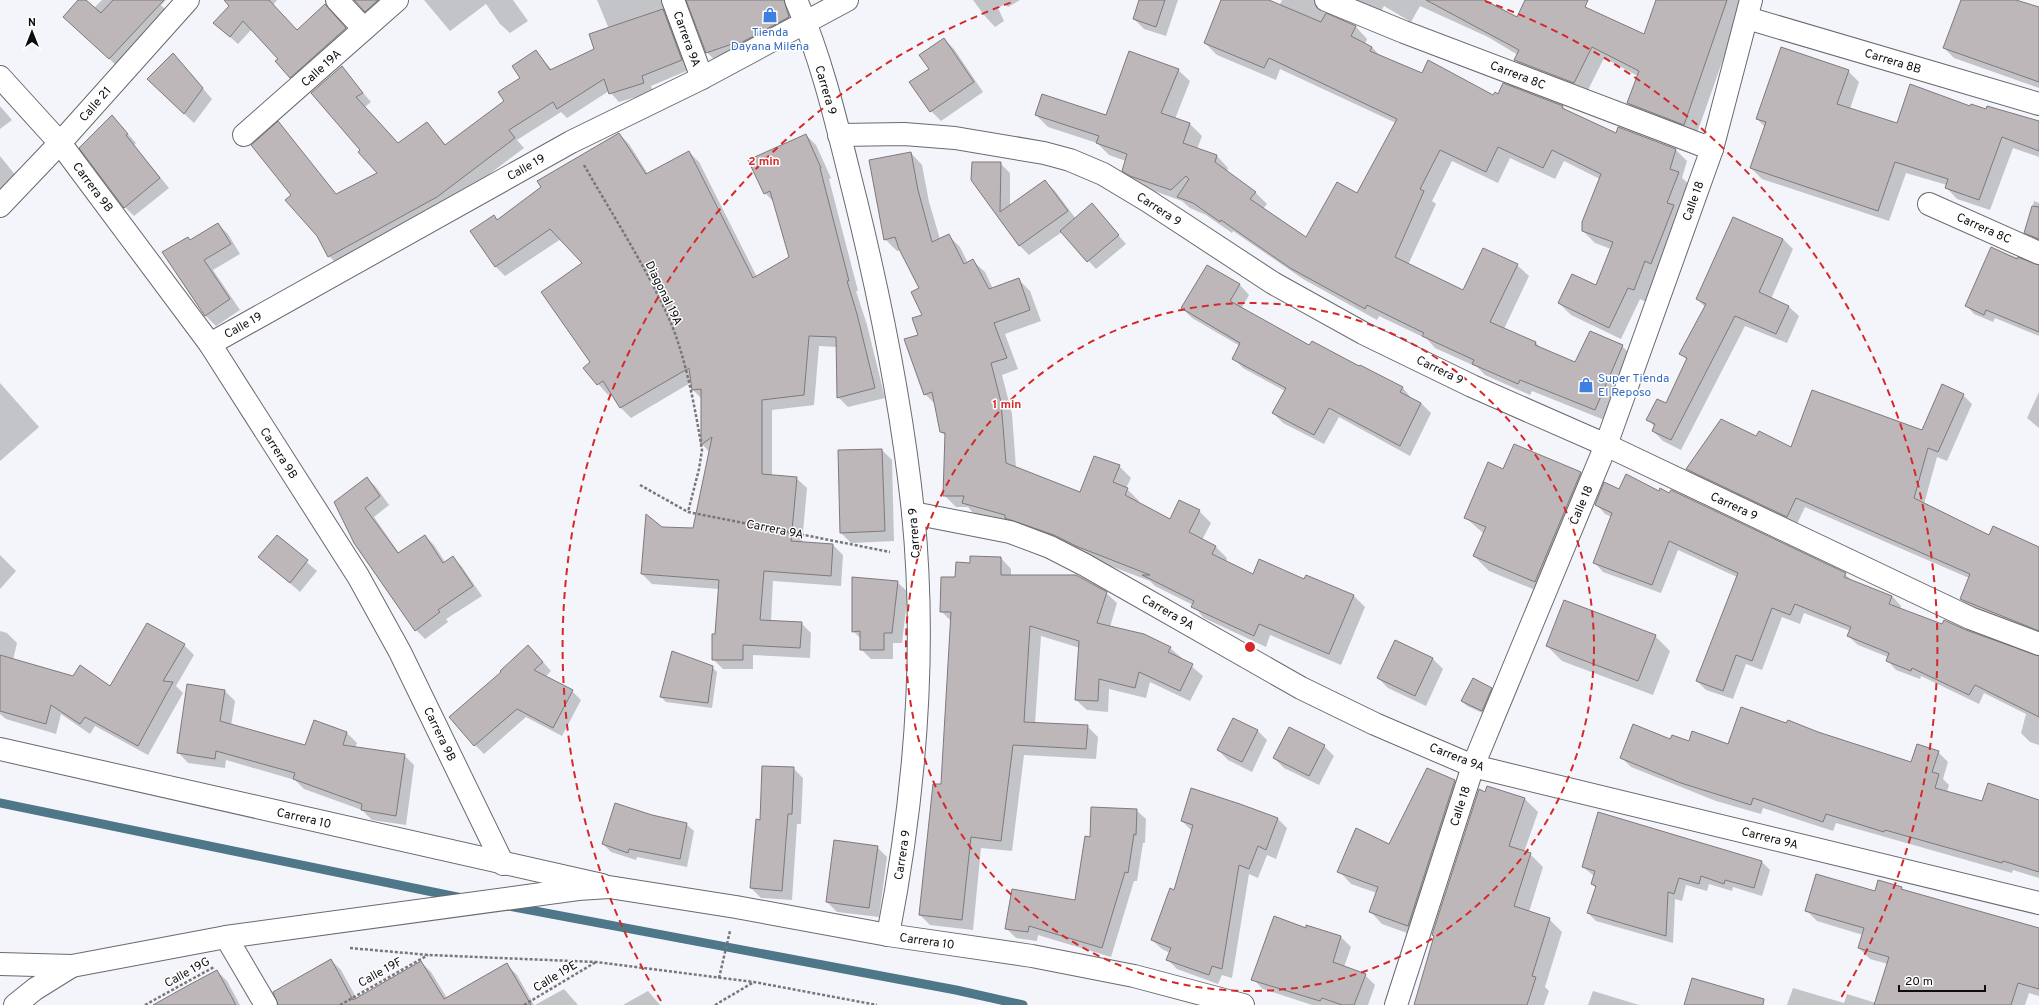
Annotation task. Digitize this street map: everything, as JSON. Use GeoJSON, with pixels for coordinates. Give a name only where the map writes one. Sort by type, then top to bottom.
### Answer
{"type":"FeatureCollection","features":[{"type":"Feature","properties":{"kind":"street","name":"Calle 21"},"geometry":{"type":"LineString","coordinates":[[0,206],[188,0]]}},
{"type":"Feature","properties":{"kind":"street"},"geometry":{"type":"LineString","coordinates":[[337,0],[364,29]]}},
{"type":"Feature","properties":{"kind":"street","name":"Calle 19A"},"geometry":{"type":"LineString","coordinates":[[244,135],[397,0]]}},
{"type":"Feature","properties":{"kind":"street","name":"Carrera 9A"},"geometry":{"type":"LineString","coordinates":[[673,0],[702,78]]}},
{"type":"Feature","properties":{"kind":"street","name":"Carrera 9"},"geometry":{"type":"LineString","coordinates":[[796,0],[806,22],[839,135],[870,258],[902,424],[913,513],[916,557],[918,660],[915,747],[900,873],[888,935]]}},
{"type":"Feature","properties":{"kind":"street","name":"Calle 19"},"geometry":{"type":"LineString","coordinates":[[210,344],[571,142],[702,78],[847,0]]}},
{"type":"Feature","properties":{"kind":"street","name":"Carrera 8C"},"geometry":{"type":"LineString","coordinates":[[1326,0],[1404,32],[1712,149]]}},
{"type":"Feature","properties":{"kind":"street","name":"Calle 18"},"geometry":{"type":"LineString","coordinates":[[1396,1005],[1473,766],[1606,445],[1712,149],[1749,9]]}},
{"type":"Feature","properties":{"kind":"street","name":"Carrera 8B"},"geometry":{"type":"LineString","coordinates":[[1749,9],[2039,104]]}},
{"type":"Feature","properties":{"kind":"street","name":"Carrera 9B"},"geometry":{"type":"LineString","coordinates":[[0,77],[60,142],[210,344],[358,576],[400,652],[503,864]]}},
{"type":"Feature","properties":{"kind":"street","name":"Carrera 9"},"geometry":{"type":"LineString","coordinates":[[839,135],[904,134],[955,138],[1044,152],[1070,160],[1103,174],[1148,201],[1273,283],[1363,333],[1472,386],[1606,445],[1970,618],[2039,644]]}},
{"type":"Feature","properties":{"kind":"street","name":"Carrera 8C"},"geometry":{"type":"LineString","coordinates":[[1928,204],[2039,252]]}},
{"type":"Feature","properties":{"kind":"street","name":"Carrera 9A"},"geometry":{"type":"LineString","coordinates":[[913,513],[949,518],[1010,532],[1050,547],[1301,688],[1375,724],[1473,766],[2039,903]]}},
{"type":"Feature","properties":{"kind":"street","name":"Carrera 10"},"geometry":{"type":"LineString","coordinates":[[0,749],[609,887],[736,907],[888,935],[1032,956],[1118,973],[1243,1005]]}},
{"type":"Feature","properties":{"kind":"street","name":"Carrera 10"},"geometry":{"type":"LineString","coordinates":[[0,964],[72,966],[232,946],[467,905],[578,889],[609,887]]}},
{"type":"Feature","properties":{"kind":"street"},"geometry":{"type":"LineString","coordinates":[[232,946],[266,1005]]}},
{"type":"Feature","properties":{"kind":"street"},"geometry":{"type":"LineString","coordinates":[[15,1005],[35,989],[72,966]]}},
{"type":"Feature","properties":{"kind":"path","name":"Diagonal 19A"},"geometry":{"type":"LineString","coordinates":[[571,142],[636,256],[667,314],[675,334],[702,450],[699,469],[688,512]]}},
{"type":"Feature","properties":{"kind":"path","name":"Carrera 9A"},"geometry":{"type":"LineString","coordinates":[[640,485],[688,512],[916,557]]}},
{"type":"Feature","properties":{"kind":"path"},"geometry":{"type":"LineString","coordinates":[[719,978],[729,935]]}},
{"type":"Feature","properties":{"kind":"path","name":"Calle 19G"},"geometry":{"type":"LineString","coordinates":[[145,1005],[232,946]]}},
{"type":"Feature","properties":{"kind":"path"},"geometry":{"type":"LineString","coordinates":[[343,947],[429,955],[596,962],[754,982],[878,1005]]}},
{"type":"Feature","properties":{"kind":"path","name":"Calle 19F"},"geometry":{"type":"LineString","coordinates":[[340,1005],[429,955]]}},
{"type":"Feature","properties":{"kind":"path","name":"Calle 19E"},"geometry":{"type":"LineString","coordinates":[[524,1005],[596,962]]}},
{"type":"Feature","properties":{"kind":"path"},"geometry":{"type":"LineString","coordinates":[[715,1005],[754,982]]}},
{"type":"Feature","properties":{"kind":"building"},"geometry":{"type":"Polygon","coordinates":[[[78,0],[86,0],[101,13],[113,0],[164,0],[109,59],[63,17],[78,0]]]}},
{"type":"Feature","properties":{"kind":"building"},"geometry":{"type":"Polygon","coordinates":[[[224,0],[269,0],[297,30],[325,4],[346,28],[290,78],[275,61],[278,59],[243,21],[230,37],[213,23],[229,6],[224,0]]]}},
{"type":"Feature","properties":{"kind":"building"},"geometry":{"type":"Polygon","coordinates":[[[354,0],[378,0],[365,12],[354,0]]]}},
{"type":"Feature","properties":{"kind":"building"},"geometry":{"type":"Polygon","coordinates":[[[686,0],[784,0],[789,17],[733,47],[732,44],[706,53],[686,0]]]}},
{"type":"Feature","properties":{"kind":"building"},"geometry":{"type":"Polygon","coordinates":[[[1139,0],[1165,0],[1156,27],[1133,19],[1139,0]]]}},
{"type":"Feature","properties":{"kind":"building"},"geometry":{"type":"Polygon","coordinates":[[[1221,0],[1269,0],[1321,22],[1326,13],[1356,26],[1351,36],[1372,47],[1370,51],[1422,73],[1428,60],[1493,95],[1495,92],[1498,94],[1503,83],[1563,106],[1562,108],[1616,133],[1618,127],[1676,149],[1670,169],[1679,172],[1667,203],[1674,205],[1651,264],[1645,261],[1634,290],[1628,288],[1609,328],[1558,303],[1572,274],[1596,285],[1613,242],[1582,231],[1582,222],[1601,174],[1552,150],[1543,168],[1498,147],[1486,172],[1440,150],[1420,189],[1424,191],[1395,257],[1463,290],[1483,248],[1518,264],[1490,322],[1536,342],[1535,345],[1575,362],[1590,331],[1623,345],[1595,410],[1520,380],[1518,384],[1472,364],[1474,360],[1422,336],[1424,333],[1367,305],[1365,309],[1290,268],[1221,220],[1220,222],[1193,203],[1177,197],[1189,179],[1186,176],[1171,190],[1130,176],[1122,171],[1127,154],[1096,143],[1099,136],[1035,115],[1042,94],[1106,115],[1129,51],[1179,69],[1161,113],[1190,123],[1183,143],[1217,155],[1215,162],[1256,192],[1250,199],[1306,237],[1337,182],[1357,193],[1397,119],[1269,58],[1264,68],[1204,43],[1221,0]]]}},
{"type":"Feature","properties":{"kind":"building"},"geometry":{"type":"Polygon","coordinates":[[[1426,0],[1484,0],[1517,17],[1525,0],[1588,0],[1585,7],[1644,34],[1656,0],[1727,0],[1684,125],[1627,103],[1639,71],[1592,47],[1574,83],[1514,60],[1519,50],[1426,0]]]}},
{"type":"Feature","properties":{"kind":"building"},"geometry":{"type":"Polygon","coordinates":[[[1961,0],[2016,0],[2039,7],[2039,82],[1943,48],[1961,0]]]}},
{"type":"Feature","properties":{"kind":"building"},"geometry":{"type":"Polygon","coordinates":[[[663,9],[682,60],[642,76],[644,83],[609,94],[604,79],[557,109],[553,102],[509,130],[515,138],[437,197],[328,257],[317,236],[285,200],[291,195],[251,145],[278,121],[336,194],[377,173],[358,152],[360,150],[311,93],[342,66],[363,93],[356,97],[398,143],[427,122],[445,145],[504,101],[498,92],[520,78],[512,66],[536,50],[550,70],[594,49],[589,34],[663,9]]]}},
{"type":"Feature","properties":{"kind":"building"},"geometry":{"type":"Polygon","coordinates":[[[944,38],[974,82],[930,112],[909,82],[929,69],[919,55],[944,38]]]}},
{"type":"Feature","properties":{"kind":"building"},"geometry":{"type":"Polygon","coordinates":[[[1781,47],[1849,70],[1837,104],[1897,123],[1910,84],[1970,106],[1971,104],[1986,109],[1987,106],[2039,121],[2039,151],[2002,137],[1979,200],[1945,188],[1948,179],[1895,162],[1878,211],[1750,168],[1766,122],[1756,119],[1781,47]]]}},
{"type":"Feature","properties":{"kind":"building"},"geometry":{"type":"Polygon","coordinates":[[[173,53],[203,88],[184,114],[147,79],[173,53]]]}},
{"type":"Feature","properties":{"kind":"building"},"geometry":{"type":"Polygon","coordinates":[[[112,115],[128,134],[126,135],[160,178],[124,208],[79,148],[112,115]]]}},
{"type":"Feature","properties":{"kind":"building"},"geometry":{"type":"Polygon","coordinates":[[[619,133],[646,174],[689,151],[753,278],[789,257],[770,191],[764,194],[748,160],[806,134],[821,168],[849,281],[847,281],[857,314],[875,388],[837,398],[836,337],[809,336],[804,395],[762,400],[762,474],[797,477],[791,541],[833,544],[831,576],[764,571],[760,620],[802,622],[800,648],[743,645],[743,660],[712,660],[712,634],[715,634],[719,580],[641,574],[646,514],[662,527],[693,528],[712,437],[701,445],[701,389],[692,390],[689,368],[620,408],[603,381],[597,385],[583,368],[590,362],[541,292],[582,263],[550,229],[495,267],[470,231],[494,215],[497,220],[541,187],[537,181],[619,133]]]}},
{"type":"Feature","properties":{"kind":"building"},"geometry":{"type":"Polygon","coordinates":[[[911,152],[918,190],[932,242],[949,234],[964,264],[973,259],[989,289],[1019,278],[1030,310],[994,323],[1007,358],[991,363],[1001,402],[1006,463],[1080,492],[1094,456],[1120,465],[1113,482],[1128,488],[1125,495],[1170,519],[1179,500],[1200,510],[1189,532],[1216,546],[1212,554],[1253,574],[1259,559],[1304,579],[1306,575],[1354,595],[1329,654],[1259,624],[1254,636],[1191,607],[1194,601],[1142,575],[1150,575],[1076,546],[1054,535],[1005,518],[1005,515],[962,503],[964,496],[943,496],[945,433],[940,432],[932,392],[924,395],[904,339],[918,335],[912,318],[922,315],[911,292],[919,288],[899,249],[895,237],[884,240],[869,160],[911,152]]]}},
{"type":"Feature","properties":{"kind":"building"},"geometry":{"type":"Polygon","coordinates":[[[972,162],[1001,162],[1000,212],[1045,180],[1068,211],[1019,246],[971,180],[972,162]]]}},
{"type":"Feature","properties":{"kind":"building"},"geometry":{"type":"Polygon","coordinates":[[[1092,203],[1119,235],[1087,262],[1060,231],[1092,203]]]}},
{"type":"Feature","properties":{"kind":"building"},"geometry":{"type":"Polygon","coordinates":[[[2032,206],[2039,207],[2039,239],[2024,233],[2032,206]]]}},
{"type":"Feature","properties":{"kind":"building"},"geometry":{"type":"Polygon","coordinates":[[[1733,217],[1783,239],[1759,292],[1789,306],[1776,334],[1735,316],[1671,440],[1652,431],[1655,424],[1646,420],[1657,399],[1666,403],[1687,358],[1679,354],[1706,304],[1696,299],[1733,217]]]}},
{"type":"Feature","properties":{"kind":"building"},"geometry":{"type":"Polygon","coordinates":[[[218,223],[231,244],[204,260],[230,299],[205,316],[162,252],[188,237],[190,240],[218,223]]]}},
{"type":"Feature","properties":{"kind":"building"},"geometry":{"type":"Polygon","coordinates":[[[1991,247],[2017,259],[2018,257],[2039,265],[2039,332],[1986,310],[1984,315],[1965,306],[1991,247]]]}},
{"type":"Feature","properties":{"kind":"building"},"geometry":{"type":"Polygon","coordinates":[[[1207,265],[1240,284],[1230,301],[1309,345],[1312,341],[1403,387],[1400,392],[1421,403],[1400,446],[1329,408],[1314,435],[1272,413],[1286,388],[1232,359],[1240,343],[1181,308],[1207,265]]]}},
{"type":"Feature","properties":{"kind":"building"},"geometry":{"type":"Polygon","coordinates":[[[1942,384],[1964,394],[1938,452],[1928,448],[1914,498],[1989,535],[1993,526],[2039,547],[2039,631],[1960,599],[1970,574],[1796,498],[1787,517],[1686,469],[1721,419],[1756,436],[1759,431],[1791,447],[1812,390],[1922,430],[1942,384]]]}},
{"type":"Feature","properties":{"kind":"building"},"geometry":{"type":"Polygon","coordinates":[[[1514,444],[1581,472],[1535,582],[1473,556],[1486,527],[1464,518],[1488,462],[1503,469],[1514,444]]]}},
{"type":"Feature","properties":{"kind":"building"},"geometry":{"type":"Polygon","coordinates":[[[882,449],[885,531],[840,533],[838,450],[882,449]]]}},
{"type":"Feature","properties":{"kind":"building"},"geometry":{"type":"Polygon","coordinates":[[[1626,474],[1659,491],[1660,488],[1669,493],[1671,490],[1846,573],[1844,577],[1892,596],[1889,604],[1942,624],[1944,620],[1966,630],[2039,656],[2039,717],[1975,685],[1969,695],[1912,668],[1911,671],[1886,661],[1889,653],[1847,636],[1851,627],[1795,604],[1790,615],[1772,608],[1752,661],[1736,655],[1723,691],[1696,681],[1738,573],[1669,541],[1652,585],[1593,563],[1612,513],[1595,505],[1604,482],[1619,489],[1626,474]]]}},
{"type":"Feature","properties":{"kind":"building"},"geometry":{"type":"Polygon","coordinates":[[[367,477],[380,496],[365,508],[398,553],[425,535],[443,563],[453,556],[473,586],[438,610],[440,612],[415,631],[354,543],[334,502],[367,477]]]}},
{"type":"Feature","properties":{"kind":"building"},"geometry":{"type":"Polygon","coordinates":[[[277,535],[308,560],[290,583],[258,557],[277,535]]]}},
{"type":"Feature","properties":{"kind":"building"},"geometry":{"type":"Polygon","coordinates":[[[970,556],[1001,557],[1001,575],[1076,575],[1107,592],[1097,623],[1144,634],[1171,647],[1168,652],[1193,664],[1180,691],[1139,672],[1135,688],[1099,679],[1098,701],[1075,700],[1079,641],[1030,626],[1024,722],[1088,725],[1086,749],[1013,745],[1001,841],[971,837],[962,920],[919,915],[933,784],[941,784],[951,612],[940,612],[941,577],[955,577],[956,562],[970,563],[970,556]]]}},
{"type":"Feature","properties":{"kind":"building"},"geometry":{"type":"Polygon","coordinates":[[[852,577],[898,581],[892,633],[884,633],[884,650],[860,650],[860,631],[852,632],[852,577]]]}},
{"type":"Feature","properties":{"kind":"building"},"geometry":{"type":"Polygon","coordinates":[[[1564,600],[1656,635],[1638,681],[1546,646],[1564,600]]]}},
{"type":"Feature","properties":{"kind":"building"},"geometry":{"type":"Polygon","coordinates":[[[147,623],[185,644],[163,681],[173,682],[138,746],[85,717],[80,724],[51,705],[46,724],[0,711],[0,655],[73,676],[80,665],[110,686],[147,623]]]}},
{"type":"Feature","properties":{"kind":"building"},"geometry":{"type":"Polygon","coordinates":[[[1395,640],[1433,658],[1415,696],[1377,678],[1395,640]]]}},
{"type":"Feature","properties":{"kind":"building"},"geometry":{"type":"Polygon","coordinates":[[[528,645],[543,662],[534,670],[573,690],[553,728],[517,709],[474,746],[449,717],[501,672],[500,671],[528,645]]]}},
{"type":"Feature","properties":{"kind":"building"},"geometry":{"type":"Polygon","coordinates":[[[672,651],[713,666],[708,703],[660,697],[672,651]]]}},
{"type":"Feature","properties":{"kind":"building"},"geometry":{"type":"Polygon","coordinates":[[[1473,678],[1492,688],[1482,711],[1461,701],[1473,678]]]}},
{"type":"Feature","properties":{"kind":"building"},"geometry":{"type":"Polygon","coordinates":[[[187,684],[225,690],[220,721],[305,745],[314,720],[347,732],[343,745],[405,754],[396,816],[361,810],[362,804],[293,779],[295,773],[216,751],[215,759],[177,753],[187,684]]]}},
{"type":"Feature","properties":{"kind":"building"},"geometry":{"type":"Polygon","coordinates":[[[1741,707],[1786,723],[1788,720],[1818,732],[1911,762],[1917,744],[1939,751],[1932,772],[1939,774],[1935,788],[1982,801],[1988,783],[2039,800],[2039,872],[1885,830],[1884,832],[1826,814],[1823,822],[1753,798],[1751,805],[1681,783],[1620,758],[1633,724],[1670,739],[1672,735],[1689,741],[1692,731],[1728,744],[1741,707]]]}},
{"type":"Feature","properties":{"kind":"building"},"geometry":{"type":"Polygon","coordinates":[[[1233,718],[1258,730],[1242,762],[1217,750],[1233,718]]]}},
{"type":"Feature","properties":{"kind":"building"},"geometry":{"type":"Polygon","coordinates":[[[1289,727],[1325,745],[1309,776],[1273,758],[1289,727]]]}},
{"type":"Feature","properties":{"kind":"building"},"geometry":{"type":"Polygon","coordinates":[[[762,766],[794,767],[792,814],[788,814],[782,891],[750,888],[756,819],[760,820],[762,766]]]}},
{"type":"Feature","properties":{"kind":"building"},"geometry":{"type":"Polygon","coordinates":[[[1427,768],[1455,780],[1408,926],[1369,912],[1378,887],[1337,872],[1356,828],[1389,844],[1427,768]]]}},
{"type":"Feature","properties":{"kind":"building"},"geometry":{"type":"Polygon","coordinates":[[[1487,786],[1525,798],[1509,846],[1531,853],[1514,906],[1550,918],[1532,976],[1536,977],[1527,1005],[1414,1005],[1434,936],[1432,935],[1479,789],[1485,792],[1487,786]]]}},
{"type":"Feature","properties":{"kind":"building"},"geometry":{"type":"Polygon","coordinates":[[[1191,788],[1278,818],[1266,850],[1258,846],[1249,869],[1239,865],[1222,969],[1212,966],[1209,975],[1166,960],[1171,948],[1151,940],[1170,888],[1174,890],[1193,825],[1181,821],[1191,788]]]}},
{"type":"Feature","properties":{"kind":"building"},"geometry":{"type":"Polygon","coordinates":[[[615,803],[652,815],[687,823],[680,859],[629,849],[628,853],[602,844],[615,803]]]}},
{"type":"Feature","properties":{"kind":"building"},"geometry":{"type":"Polygon","coordinates":[[[1091,807],[1137,809],[1136,835],[1134,834],[1128,873],[1125,872],[1102,948],[1029,926],[1028,932],[1005,929],[1012,889],[1075,900],[1085,836],[1090,837],[1091,807]]]}},
{"type":"Feature","properties":{"kind":"building"},"geometry":{"type":"Polygon","coordinates":[[[1598,812],[1762,861],[1754,888],[1725,880],[1724,884],[1701,876],[1699,884],[1679,878],[1674,894],[1668,892],[1666,936],[1587,913],[1596,886],[1591,884],[1595,871],[1582,867],[1598,812]]]}},
{"type":"Feature","properties":{"kind":"building"},"geometry":{"type":"Polygon","coordinates":[[[834,840],[878,846],[869,908],[826,902],[834,840]]]}},
{"type":"Feature","properties":{"kind":"building"},"geometry":{"type":"Polygon","coordinates":[[[1816,874],[1875,891],[1878,880],[1902,887],[1901,889],[2039,928],[2039,989],[2018,983],[2011,1005],[1874,1005],[1889,957],[1858,948],[1864,928],[1805,911],[1816,874]]]}},
{"type":"Feature","properties":{"kind":"building"},"geometry":{"type":"Polygon","coordinates":[[[1274,916],[1306,928],[1306,925],[1341,936],[1333,962],[1366,974],[1354,1005],[1342,1005],[1322,998],[1320,1001],[1251,980],[1274,916]]]}},
{"type":"Feature","properties":{"kind":"building"},"geometry":{"type":"Polygon","coordinates":[[[331,959],[353,1000],[421,961],[444,999],[507,963],[531,1005],[278,1005],[273,992],[331,959]]]}},
{"type":"Feature","properties":{"kind":"building"},"geometry":{"type":"Polygon","coordinates":[[[217,970],[236,1005],[153,1005],[187,986],[217,970]]]}},
{"type":"Feature","properties":{"kind":"building"},"geometry":{"type":"Polygon","coordinates":[[[1692,978],[1764,999],[1763,1005],[1684,1005],[1692,978]]]}},
{"type":"Feature","properties":{"kind":"waterway"},"geometry":{"type":"LineString","coordinates":[[0,803],[462,898]]}},
{"type":"Feature","properties":{"kind":"waterway"},"geometry":{"type":"LineString","coordinates":[[508,906],[956,990],[1023,1005]]}},
{"type":"Feature","properties":{"kind":"place","name":"Tienda Dayana Milena"},"geometry":{"type":"Point","coordinates":[770,15]}},
{"type":"Feature","properties":{"kind":"place","name":"Super Tienda El Reposo"},"geometry":{"type":"Point","coordinates":[1586,385]}}]}
